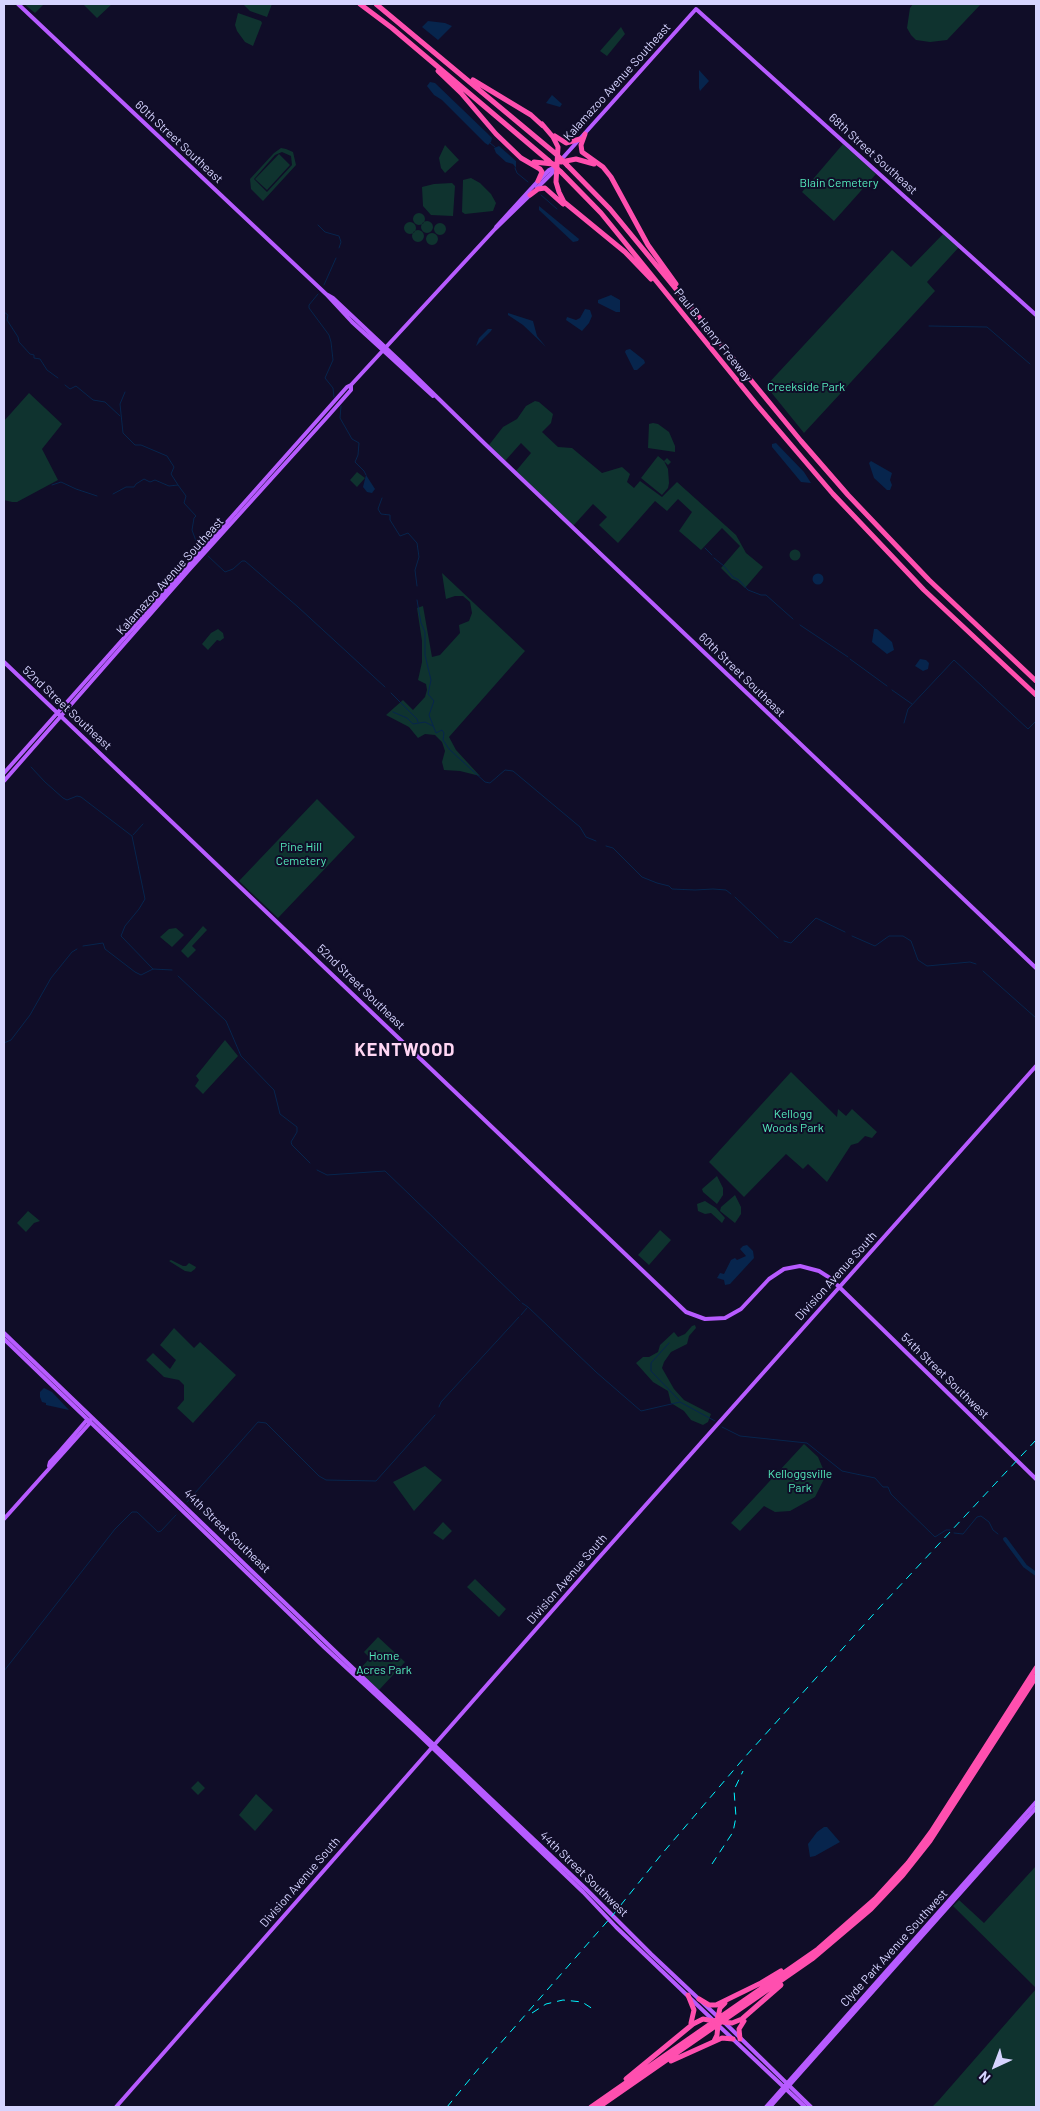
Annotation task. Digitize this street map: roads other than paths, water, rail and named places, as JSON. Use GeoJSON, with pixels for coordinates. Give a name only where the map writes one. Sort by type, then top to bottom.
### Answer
{"type":"FeatureCollection","features":[{"type":"Feature","properties":{"kind":"highway","name":"Paul B. Henry Freeway"},"geometry":{"type":"LineString","coordinates":[[360,4],[392,28],[561,172],[601,213],[802,459],[868,532],[945,610],[1036,695]]}},
{"type":"Feature","properties":{"kind":"highway","name":"Paul B. Henry Freeway"},"geometry":{"type":"LineString","coordinates":[[376,4],[567,165],[610,210],[810,452],[875,524],[945,596],[1036,681]]}},
{"type":"Feature","properties":{"kind":"highway"},"geometry":{"type":"LineString","coordinates":[[399,22],[474,81],[527,113],[563,142],[580,140]]}},
{"type":"Feature","properties":{"kind":"highway"},"geometry":{"type":"LineString","coordinates":[[392,28],[451,83],[496,134],[523,159],[541,170],[542,174],[538,181]]}},
{"type":"Feature","properties":{"kind":"highway"},"geometry":{"type":"LineString","coordinates":[[542,124],[557,143],[559,150],[556,182],[561,197],[568,206],[644,271],[719,358]]}},
{"type":"Feature","properties":{"kind":"highway"},"geometry":{"type":"LineString","coordinates":[[585,134],[581,145],[582,152],[606,169],[654,254],[740,367]]}},
{"type":"Feature","properties":{"kind":"highway"},"geometry":{"type":"LineString","coordinates":[[512,149],[524,158],[537,163],[558,163],[576,159],[593,163],[608,175],[622,196]]}},
{"type":"Feature","properties":{"kind":"highway"},"geometry":{"type":"LineString","coordinates":[[530,195],[540,188],[547,189],[567,208],[593,226]]}},
{"type":"Feature","properties":{"kind":"highway"},"geometry":{"type":"LineString","coordinates":[[591,2107],[818,1949],[875,1899],[916,1853],[1023,1690],[1036,1667]]}},
{"type":"Feature","properties":{"kind":"highway"},"geometry":{"type":"LineString","coordinates":[[686,2028],[698,2021],[739,2021],[832,1944],[883,1898],[921,1854],[951,1811],[1036,1677]]}},
{"type":"Feature","properties":{"kind":"highway"},"geometry":{"type":"LineString","coordinates":[[1010,1718],[1036,1682]]}},
{"type":"Feature","properties":{"kind":"highway"},"geometry":{"type":"LineString","coordinates":[[599,2107],[832,1944]]}},
{"type":"Feature","properties":{"kind":"highway"},"geometry":{"type":"LineString","coordinates":[[699,1999],[713,2006],[733,1998],[764,1982],[818,1949]]}},
{"type":"Feature","properties":{"kind":"highway"},"geometry":{"type":"LineString","coordinates":[[591,2107],[692,2023],[694,2015],[688,1996]]}},
{"type":"Feature","properties":{"kind":"highway"},"geometry":{"type":"LineString","coordinates":[[711,2044],[717,2036],[717,2021],[723,2005],[733,1998]]}},
{"type":"Feature","properties":{"kind":"highway"},"geometry":{"type":"LineString","coordinates":[[740,2039],[739,2026],[753,2010]]}},
{"type":"Feature","properties":{"kind":"highway"},"geometry":{"type":"LineString","coordinates":[[599,2107],[674,2059],[722,2038],[733,2039]]}},
{"type":"Feature","properties":{"kind":"main road","name":"60th Street Southeast"},"geometry":{"type":"LineString","coordinates":[[18,4],[326,294],[362,325],[407,374],[435,397]]}},
{"type":"Feature","properties":{"kind":"main road","name":"Kalamazoo Avenue Southeast"},"geometry":{"type":"LineString","coordinates":[[494,229],[538,181],[580,140],[696,9]]}},
{"type":"Feature","properties":{"kind":"main road","name":"68th Street Southeast"},"geometry":{"type":"LineString","coordinates":[[696,9],[1036,314]]}},
{"type":"Feature","properties":{"kind":"main road","name":"Kalamazoo Avenue Southeast"},"geometry":{"type":"LineString","coordinates":[[4,781],[152,604],[342,392],[351,385],[494,229],[552,173],[552,169]]}},
{"type":"Feature","properties":{"kind":"main road","name":"60th Street Southeast"},"geometry":{"type":"LineString","coordinates":[[326,294],[354,324],[413,373],[435,397],[1036,968]]}},
{"type":"Feature","properties":{"kind":"main road"},"geometry":{"type":"LineString","coordinates":[[354,324],[356,322],[362,325]]}},
{"type":"Feature","properties":{"kind":"main road"},"geometry":{"type":"LineString","coordinates":[[407,374],[413,373]]}},
{"type":"Feature","properties":{"kind":"main road","name":"Kalamazoo Avenue Southeast"},"geometry":{"type":"LineString","coordinates":[[4,773],[59,714],[69,706],[344,398],[351,390],[351,385]]}},
{"type":"Feature","properties":{"kind":"main road"},"geometry":{"type":"LineString","coordinates":[[342,392],[344,398]]}},
{"type":"Feature","properties":{"kind":"main road"},"geometry":{"type":"LineString","coordinates":[[320,425],[318,422],[327,409]]}},
{"type":"Feature","properties":{"kind":"main road"},"geometry":{"type":"LineString","coordinates":[[193,565],[206,549],[204,546]]}},
{"type":"Feature","properties":{"kind":"main road"},"geometry":{"type":"LineString","coordinates":[[160,602],[160,597],[176,578]]}},
{"type":"Feature","properties":{"kind":"main road"},"geometry":{"type":"LineString","coordinates":[[143,621],[152,608],[152,604]]}},
{"type":"Feature","properties":{"kind":"main road"},"geometry":{"type":"LineString","coordinates":[[121,646],[120,644],[129,630]]}},
{"type":"Feature","properties":{"kind":"main road"},"geometry":{"type":"LineString","coordinates":[[103,667],[111,654],[110,652]]}},
{"type":"Feature","properties":{"kind":"main road","name":"52nd Street Southeast"},"geometry":{"type":"LineString","coordinates":[[4,662],[678,1305],[690,1314],[708,1320]]}},
{"type":"Feature","properties":{"kind":"main road"},"geometry":{"type":"LineString","coordinates":[[69,706],[95,674],[95,670]]}},
{"type":"Feature","properties":{"kind":"main road"},"geometry":{"type":"LineString","coordinates":[[19,763],[17,761],[21,754]]}},
{"type":"Feature","properties":{"kind":"main road"},"geometry":{"type":"LineString","coordinates":[[9,775],[13,767],[12,764]]}},
{"type":"Feature","properties":{"kind":"main road","name":"Division Avenue South"},"geometry":{"type":"LineString","coordinates":[[116,2107],[433,1746],[1036,1066]]}},
{"type":"Feature","properties":{"kind":"main road","name":"54th Street Southwest"},"geometry":{"type":"LineString","coordinates":[[708,1320],[726,1318],[737,1313],[776,1273],[792,1267],[814,1268],[825,1274],[839,1287],[1036,1479]]}},
{"type":"Feature","properties":{"kind":"main road","name":"44th Street Southeast"},"geometry":{"type":"LineString","coordinates":[[4,1333],[274,1590],[433,1746]]}},
{"type":"Feature","properties":{"kind":"main road","name":"44th Street Southeast"},"geometry":{"type":"LineString","coordinates":[[4,1339],[112,1441],[338,1661],[433,1746]]}},
{"type":"Feature","properties":{"kind":"main road"},"geometry":{"type":"LineString","coordinates":[[16,1350],[25,1352]]}},
{"type":"Feature","properties":{"kind":"main road"},"geometry":{"type":"LineString","coordinates":[[60,1392],[64,1391],[68,1394]]}},
{"type":"Feature","properties":{"kind":"main road"},"geometry":{"type":"LineString","coordinates":[[50,1466],[50,1462],[86,1421],[89,1420]]}},
{"type":"Feature","properties":{"kind":"main road"},"geometry":{"type":"LineString","coordinates":[[4,1519],[89,1424],[89,1420]]}},
{"type":"Feature","properties":{"kind":"main road"},"geometry":{"type":"LineString","coordinates":[[112,1441],[118,1441]]}},
{"type":"Feature","properties":{"kind":"main road"},"geometry":{"type":"LineString","coordinates":[[61,1455],[66,1444]]}},
{"type":"Feature","properties":{"kind":"main road"},"geometry":{"type":"LineString","coordinates":[[123,1452],[131,1453]]}},
{"type":"Feature","properties":{"kind":"main road"},"geometry":{"type":"LineString","coordinates":[[129,1458],[135,1458]]}},
{"type":"Feature","properties":{"kind":"main road"},"geometry":{"type":"LineString","coordinates":[[148,1476],[156,1477]]}},
{"type":"Feature","properties":{"kind":"main road"},"geometry":{"type":"LineString","coordinates":[[173,1500],[179,1500]]}},
{"type":"Feature","properties":{"kind":"main road"},"geometry":{"type":"LineString","coordinates":[[180,1507],[187,1507]]}},
{"type":"Feature","properties":{"kind":"main road"},"geometry":{"type":"LineString","coordinates":[[228,1553],[235,1553]]}},
{"type":"Feature","properties":{"kind":"main road"},"geometry":{"type":"LineString","coordinates":[[241,1566],[249,1566]]}},
{"type":"Feature","properties":{"kind":"main road"},"geometry":{"type":"LineString","coordinates":[[266,1590],[274,1590]]}},
{"type":"Feature","properties":{"kind":"main road"},"geometry":{"type":"LineString","coordinates":[[331,1654],[338,1654]]}},
{"type":"Feature","properties":{"kind":"main road"},"geometry":{"type":"LineString","coordinates":[[338,1661],[345,1660]]}},
{"type":"Feature","properties":{"kind":"main road","name":"44th Street Southwest"},"geometry":{"type":"LineString","coordinates":[[433,1746],[468,1784],[540,1851],[688,1996],[740,2039],[756,2058],[805,2107]]}},
{"type":"Feature","properties":{"kind":"main road","name":"44th Street Southwest"},"geometry":{"type":"LineString","coordinates":[[433,1746],[485,1792],[699,1999],[741,2047],[766,2064],[786,2087],[811,2107]]}},
{"type":"Feature","properties":{"kind":"main road"},"geometry":{"type":"LineString","coordinates":[[468,1784],[476,1784]]}},
{"type":"Feature","properties":{"kind":"main road"},"geometry":{"type":"LineString","coordinates":[[479,1794],[485,1792]]}},
{"type":"Feature","properties":{"kind":"main road"},"geometry":{"type":"LineString","coordinates":[[486,1800],[493,1801]]}},
{"type":"Feature","properties":{"kind":"main road","name":"Clyde Park Avenue Southwest"},"geometry":{"type":"LineString","coordinates":[[766,2107],[875,1990],[1036,1802]]}},
{"type":"Feature","properties":{"kind":"main road","name":"Clyde Park Avenue Southwest"},"geometry":{"type":"LineString","coordinates":[[1003,1842],[1036,1808]]}},
{"type":"Feature","properties":{"kind":"main road"},"geometry":{"type":"LineString","coordinates":[[540,1851],[548,1856],[551,1855]]}},
{"type":"Feature","properties":{"kind":"main road","name":"Clyde Park Avenue Southwest"},"geometry":{"type":"LineString","coordinates":[[770,2107],[878,1980],[966,1885]]}},
{"type":"Feature","properties":{"kind":"main road"},"geometry":{"type":"LineString","coordinates":[[875,1990],[874,1988],[878,1980]]}},
{"type":"Feature","properties":{"kind":"water"},"geometry":{"type":"Polygon","coordinates":[[[428,21],[445,23],[452,26],[438,40],[422,27],[428,21]]]}},
{"type":"Feature","properties":{"kind":"water"},"geometry":{"type":"Polygon","coordinates":[[[699,70],[709,81],[700,91],[699,88],[699,70]]]}},
{"type":"Feature","properties":{"kind":"water"},"geometry":{"type":"Polygon","coordinates":[[[430,82],[435,83],[492,138],[488,145],[442,100],[434,95],[427,86],[430,82]]]}},
{"type":"Feature","properties":{"kind":"water"},"geometry":{"type":"Polygon","coordinates":[[[552,95],[562,104],[560,107],[546,103],[552,95]]]}},
{"type":"Feature","properties":{"kind":"water"},"geometry":{"type":"Polygon","coordinates":[[[499,146],[516,161],[516,168],[496,153],[494,148],[499,146]]]}},
{"type":"Feature","properties":{"kind":"water"},"geometry":{"type":"Polygon","coordinates":[[[539,206],[579,239],[578,241],[573,242],[539,210],[539,206]]]}},
{"type":"Feature","properties":{"kind":"water"},"geometry":{"type":"Polygon","coordinates":[[[611,295],[620,300],[620,312],[616,312],[598,303],[598,300],[611,295]]]}},
{"type":"Feature","properties":{"kind":"water"},"geometry":{"type":"Polygon","coordinates":[[[585,309],[590,310],[592,316],[582,331],[566,320],[567,317],[576,320],[580,318],[585,309]]]}},
{"type":"Feature","properties":{"kind":"water"},"geometry":{"type":"Polygon","coordinates":[[[508,313],[533,321],[537,336],[546,347],[523,325],[508,315],[508,313]]]}},
{"type":"Feature","properties":{"kind":"water"},"geometry":{"type":"Polygon","coordinates":[[[488,329],[492,329],[476,346],[479,338],[488,329]]]}},
{"type":"Feature","properties":{"kind":"water"},"geometry":{"type":"Polygon","coordinates":[[[630,349],[644,360],[645,363],[637,370],[634,370],[625,352],[630,349]]]}},
{"type":"Feature","properties":{"kind":"water"},"geometry":{"type":"Polygon","coordinates":[[[776,443],[804,472],[811,483],[801,482],[772,447],[772,444],[776,443]]]}},
{"type":"Feature","properties":{"kind":"water"},"geometry":{"type":"Polygon","coordinates":[[[871,461],[892,473],[890,490],[887,490],[874,478],[869,463],[871,461]]]}},
{"type":"Feature","properties":{"kind":"water"},"geometry":{"type":"Polygon","coordinates":[[[366,475],[375,489],[372,493],[367,492],[363,487],[366,475]]]}},
{"type":"Feature","properties":{"kind":"water"},"geometry":{"type":"Polygon","coordinates":[[[818,573],[824,579],[818,585],[812,579],[818,573]]]}},
{"type":"Feature","properties":{"kind":"water"},"geometry":{"type":"Polygon","coordinates":[[[874,629],[877,629],[892,642],[894,650],[887,654],[872,642],[874,629]]]}},
{"type":"Feature","properties":{"kind":"water"},"geometry":{"type":"Polygon","coordinates":[[[920,659],[926,660],[929,663],[928,669],[923,671],[915,666],[920,659]]]}},
{"type":"Feature","properties":{"kind":"water"},"geometry":{"type":"Polygon","coordinates":[[[747,1245],[753,1251],[754,1258],[730,1284],[725,1285],[724,1280],[717,1278],[720,1273],[724,1274],[731,1260],[735,1258],[737,1260],[746,1256],[740,1249],[747,1245]]]}},
{"type":"Feature","properties":{"kind":"water"},"geometry":{"type":"Polygon","coordinates":[[[44,1388],[52,1392],[69,1410],[46,1405],[46,1403],[42,1402],[40,1392],[44,1388]]]}},
{"type":"Feature","properties":{"kind":"water"},"geometry":{"type":"Polygon","coordinates":[[[827,1827],[840,1842],[810,1857],[808,1844],[817,1832],[827,1827]]]}},
{"type":"Feature","properties":{"kind":"waterway"},"geometry":{"type":"LineString","coordinates":[[490,143],[495,147]]}},
{"type":"Feature","properties":{"kind":"waterway"},"geometry":{"type":"LineString","coordinates":[[515,168],[517,173],[528,182]]}},
{"type":"Feature","properties":{"kind":"waterway"},"geometry":{"type":"LineString","coordinates":[[541,195],[557,209]]}},
{"type":"Feature","properties":{"kind":"waterway"},"geometry":{"type":"LineString","coordinates":[[318,225],[325,232],[339,236],[341,242],[339,248]]}},
{"type":"Feature","properties":{"kind":"waterway"},"geometry":{"type":"LineString","coordinates":[[324,285],[336,258]]}},
{"type":"Feature","properties":{"kind":"waterway"},"geometry":{"type":"LineString","coordinates":[[318,294],[309,305],[309,308],[329,335],[331,342],[333,360],[325,378],[333,388],[334,397]]}},
{"type":"Feature","properties":{"kind":"waterway"},"geometry":{"type":"LineString","coordinates":[[4,312],[8,315],[7,320],[18,337],[19,342],[30,354],[34,355],[34,358],[40,359],[47,370],[58,378]]}},
{"type":"Feature","properties":{"kind":"waterway"},"geometry":{"type":"LineString","coordinates":[[929,326],[987,327],[1030,364]]}},
{"type":"Feature","properties":{"kind":"waterway"},"geometry":{"type":"LineString","coordinates":[[65,385],[70,389],[76,386],[93,400],[105,402],[120,416]]}},
{"type":"Feature","properties":{"kind":"waterway"},"geometry":{"type":"LineString","coordinates":[[125,392],[120,404],[123,433],[135,445],[141,445],[167,456],[174,467],[171,474],[178,485]]}},
{"type":"Feature","properties":{"kind":"waterway"},"geometry":{"type":"LineString","coordinates":[[341,406],[340,418],[352,439],[359,443],[355,462],[366,475]]}},
{"type":"Feature","properties":{"kind":"waterway"},"geometry":{"type":"LineString","coordinates":[[113,494],[126,487],[134,487],[144,479],[150,482],[155,480],[169,486],[178,485],[186,496],[184,503],[196,516],[192,530],[196,541]]}},
{"type":"Feature","properties":{"kind":"waterway"},"geometry":{"type":"LineString","coordinates":[[52,485],[61,482],[97,496]]}},
{"type":"Feature","properties":{"kind":"waterway"},"geometry":{"type":"LineString","coordinates":[[382,498],[378,509],[381,514],[390,515],[390,520],[400,536],[408,533],[417,543],[419,557],[415,570],[417,586]]}},
{"type":"Feature","properties":{"kind":"waterway"},"geometry":{"type":"LineString","coordinates":[[705,548],[712,555]]}},
{"type":"Feature","properties":{"kind":"waterway"},"geometry":{"type":"LineString","coordinates":[[208,556],[225,572],[245,561],[385,687]]}},
{"type":"Feature","properties":{"kind":"waterway"},"geometry":{"type":"LineString","coordinates":[[714,558],[748,590],[766,595],[793,619]]}},
{"type":"Feature","properties":{"kind":"waterway"},"geometry":{"type":"LineString","coordinates":[[417,600],[421,623],[425,632],[425,655],[431,680],[428,694],[434,701],[429,715],[436,733],[442,730],[444,733],[443,740],[449,749],[485,782],[490,783],[505,770],[513,771],[580,827],[586,837],[596,841]]}},
{"type":"Feature","properties":{"kind":"waterway"},"geometry":{"type":"LineString","coordinates":[[800,625],[848,657]]}},
{"type":"Feature","properties":{"kind":"waterway"},"geometry":{"type":"LineString","coordinates":[[850,659],[887,686]]}},
{"type":"Feature","properties":{"kind":"waterway"},"geometry":{"type":"LineString","coordinates":[[904,723],[908,709],[954,660],[1028,729],[1035,722],[1036,724]]}},
{"type":"Feature","properties":{"kind":"waterway"},"geometry":{"type":"LineString","coordinates":[[892,690],[912,704]]}},
{"type":"Feature","properties":{"kind":"waterway"},"geometry":{"type":"LineString","coordinates":[[391,693],[418,722]]}},
{"type":"Feature","properties":{"kind":"waterway"},"geometry":{"type":"LineString","coordinates":[[393,712],[407,718],[413,724],[425,722],[433,726]]}},
{"type":"Feature","properties":{"kind":"waterway"},"geometry":{"type":"LineString","coordinates":[[31,767],[63,798],[67,800],[77,796],[81,797],[132,836],[145,899],[125,926],[121,936],[153,969]]}},
{"type":"Feature","properties":{"kind":"waterway"},"geometry":{"type":"LineString","coordinates":[[133,835],[143,824]]}},
{"type":"Feature","properties":{"kind":"waterway"},"geometry":{"type":"LineString","coordinates":[[606,846],[613,848],[642,877],[669,886],[672,889],[726,890],[731,894]]}},
{"type":"Feature","properties":{"kind":"waterway"},"geometry":{"type":"LineString","coordinates":[[735,897],[778,938]]}},
{"type":"Feature","properties":{"kind":"waterway"},"geometry":{"type":"LineString","coordinates":[[784,941],[791,943],[816,918],[845,932]]}},
{"type":"Feature","properties":{"kind":"waterway"},"geometry":{"type":"LineString","coordinates":[[852,936],[875,946],[889,936],[903,936],[911,941],[918,960],[927,966],[970,962],[976,964]]}},
{"type":"Feature","properties":{"kind":"waterway"},"geometry":{"type":"LineString","coordinates":[[83,946],[103,943],[105,949],[141,975],[153,969],[172,970]]}},
{"type":"Feature","properties":{"kind":"waterway"},"geometry":{"type":"LineString","coordinates":[[4,1043],[11,1040],[30,1015],[51,978],[72,952],[77,949]]}},
{"type":"Feature","properties":{"kind":"waterway"},"geometry":{"type":"LineString","coordinates":[[983,971],[1036,1018]]}},
{"type":"Feature","properties":{"kind":"waterway"},"geometry":{"type":"LineString","coordinates":[[178,976],[226,1021],[241,1056],[274,1090],[280,1114],[297,1127],[297,1132],[291,1142],[292,1145],[310,1163]]}},
{"type":"Feature","properties":{"kind":"waterway"},"geometry":{"type":"LineString","coordinates":[[317,1170],[327,1175],[385,1171],[520,1301]]}},
{"type":"Feature","properties":{"kind":"waterway"},"geometry":{"type":"LineString","coordinates":[[522,1303],[641,1411],[680,1402],[715,1421]]}},
{"type":"Feature","properties":{"kind":"waterway"},"geometry":{"type":"LineString","coordinates":[[521,1315],[527,1308]]}},
{"type":"Feature","properties":{"kind":"waterway"},"geometry":{"type":"LineString","coordinates":[[439,1407],[441,1402],[519,1317]]}},
{"type":"Feature","properties":{"kind":"waterway"},"geometry":{"type":"LineString","coordinates":[[669,1343],[651,1363],[651,1371],[679,1400]]}},
{"type":"Feature","properties":{"kind":"waterway"},"geometry":{"type":"LineString","coordinates":[[187,1502],[258,1422],[266,1423],[319,1476],[326,1480],[376,1481],[435,1415]]}},
{"type":"Feature","properties":{"kind":"waterway"},"geometry":{"type":"LineString","coordinates":[[722,1427],[740,1436],[807,1443],[842,1471],[875,1478],[883,1487],[888,1487],[891,1494],[935,1537],[946,1530],[950,1530]]}},
{"type":"Feature","properties":{"kind":"waterway"},"geometry":{"type":"LineString","coordinates":[[4,1671],[115,1529],[132,1512],[137,1512],[158,1532],[176,1515]]}},
{"type":"Feature","properties":{"kind":"waterway"},"geometry":{"type":"LineString","coordinates":[[954,1533],[963,1534],[977,1517],[981,1516],[989,1522],[993,1530],[998,1534]]}},
{"type":"Feature","properties":{"kind":"waterway"},"geometry":{"type":"LineString","coordinates":[[1005,1539],[1025,1566],[1036,1574]]}},
{"type":"Feature","properties":{"kind":"railway"},"geometry":{"type":"LineString","coordinates":[[447,2107],[612,1916],[661,1855],[744,1758],[880,1607],[1036,1440]]}},
{"type":"Feature","properties":{"kind":"railway"},"geometry":{"type":"LineString","coordinates":[[712,1864],[733,1832],[736,1817],[734,1790],[743,1771]]}},
{"type":"Feature","properties":{"kind":"railway"},"geometry":{"type":"LineString","coordinates":[[532,2013],[546,2004],[563,2000],[582,2002],[593,2009]]}},
{"type":"Feature","properties":{"kind":"district","name":"KENTWOOD"},"geometry":{"type":"Point","coordinates":[405,1050]}},
{"type":"Feature","properties":{"kind":"park label","name":"Blain Cemetery"},"geometry":{"type":"Point","coordinates":[839,183]}},
{"type":"Feature","properties":{"kind":"park label","name":"Creekside Park"},"geometry":{"type":"Point","coordinates":[806,387]}},
{"type":"Feature","properties":{"kind":"park label","name":"Pine Hill Cemetery"},"geometry":{"type":"Point","coordinates":[301,854]}},
{"type":"Feature","properties":{"kind":"park label","name":"Kellogg Woods Park"},"geometry":{"type":"Point","coordinates":[793,1121]}},
{"type":"Feature","properties":{"kind":"park label","name":"Kelloggsville Park"},"geometry":{"type":"Point","coordinates":[800,1481]}},
{"type":"Feature","properties":{"kind":"park label","name":"Home Acres Park"},"geometry":{"type":"Point","coordinates":[384,1663]}}]}
